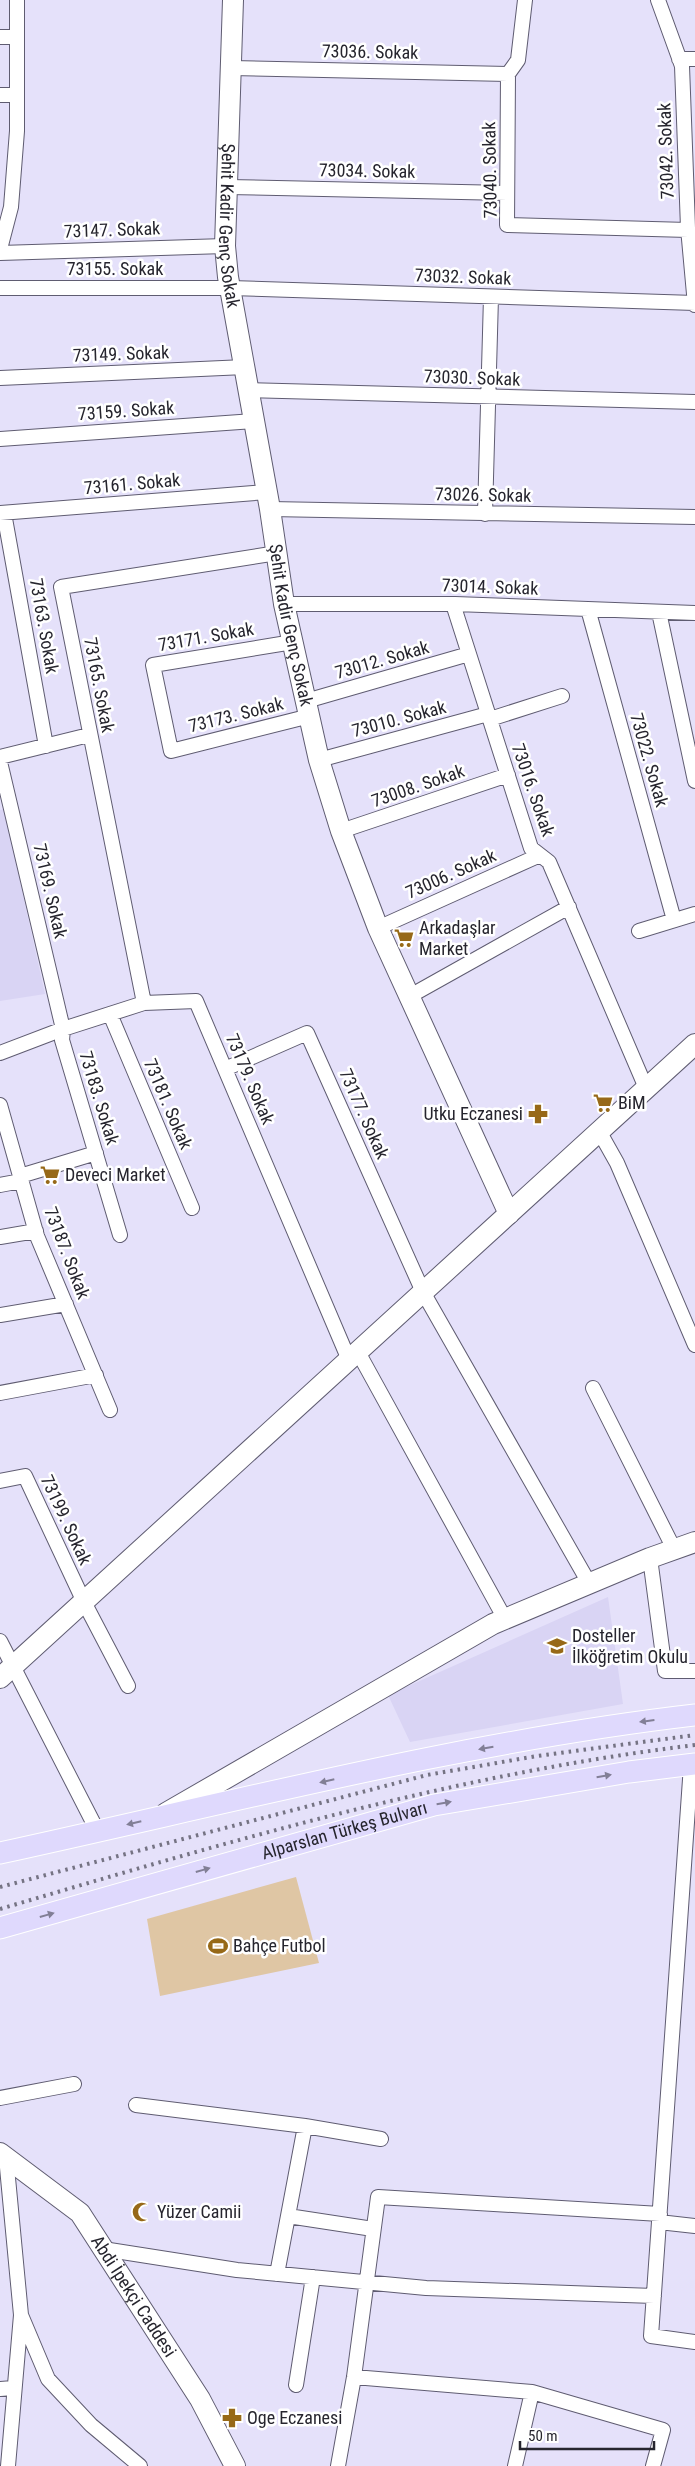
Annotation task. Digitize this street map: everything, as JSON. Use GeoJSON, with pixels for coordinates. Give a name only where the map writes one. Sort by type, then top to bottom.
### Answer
{"type":"FeatureCollection","features":[{"type":"Feature","properties":{"kind":"main road","name":"Şehit Kadir Genç Sokak"},"geometry":{"type":"LineString","coordinates":[[233,0],[225,246],[230,288],[269,500],[284,604],[319,760],[341,831],[378,928],[509,1214]]}},
{"type":"Feature","properties":{"kind":"main road"},"geometry":{"type":"LineString","coordinates":[[7,1672],[695,1044]]}},
{"type":"Feature","properties":{"kind":"main road"},"geometry":{"type":"LineString","coordinates":[[157,1818],[376,1690],[505,1619],[650,1558],[695,1542]]}},
{"type":"Feature","properties":{"kind":"main road"},"geometry":{"type":"LineString","coordinates":[[0,1853],[418,1760],[619,1724],[695,1715]]}},
{"type":"Feature","properties":{"kind":"main road","name":"Alparslan Türkeş Bulvarı"},"geometry":{"type":"LineString","coordinates":[[0,1928],[434,1805],[629,1772],[693,1764]]}},
{"type":"Feature","properties":{"kind":"main road","name":"Abdi İpekçi Caddesi"},"geometry":{"type":"LineString","coordinates":[[3,2155],[80,2213],[200,2399],[235,2466]]}},
{"type":"Feature","properties":{"kind":"street"},"geometry":{"type":"LineString","coordinates":[[0,251],[12,207],[17,131],[17,0]]}},
{"type":"Feature","properties":{"kind":"street","name":"73040. Sokak"},"geometry":{"type":"LineString","coordinates":[[526,0],[518,60],[508,74],[506,226],[688,230]]}},
{"type":"Feature","properties":{"kind":"street","name":"73042. Sokak"},"geometry":{"type":"LineString","coordinates":[[658,0],[682,66],[688,230],[692,246],[695,304]]}},
{"type":"Feature","properties":{"kind":"street"},"geometry":{"type":"LineString","coordinates":[[0,37],[17,37]]}},
{"type":"Feature","properties":{"kind":"street"},"geometry":{"type":"LineString","coordinates":[[679,59],[695,59]]}},
{"type":"Feature","properties":{"kind":"street","name":"73036. Sokak"},"geometry":{"type":"LineString","coordinates":[[231,68],[508,74]]}},
{"type":"Feature","properties":{"kind":"street"},"geometry":{"type":"LineString","coordinates":[[0,95],[17,95]]}},
{"type":"Feature","properties":{"kind":"street","name":"73034. Sokak"},"geometry":{"type":"LineString","coordinates":[[227,187],[507,193]]}},
{"type":"Feature","properties":{"kind":"street","name":"73147. Sokak"},"geometry":{"type":"LineString","coordinates":[[0,251],[225,246]]}},
{"type":"Feature","properties":{"kind":"street","name":"73155. Sokak"},"geometry":{"type":"LineString","coordinates":[[0,288],[230,288]]}},
{"type":"Feature","properties":{"kind":"street","name":"73032. Sokak"},"geometry":{"type":"LineString","coordinates":[[230,288],[695,304]]}},
{"type":"Feature","properties":{"kind":"street"},"geometry":{"type":"LineString","coordinates":[[485,514],[492,297]]}},
{"type":"Feature","properties":{"kind":"street","name":"73149. Sokak"},"geometry":{"type":"LineString","coordinates":[[0,378],[245,368]]}},
{"type":"Feature","properties":{"kind":"street","name":"73030. Sokak"},"geometry":{"type":"LineString","coordinates":[[248,390],[695,402]]}},
{"type":"Feature","properties":{"kind":"street","name":"73159. Sokak"},"geometry":{"type":"LineString","coordinates":[[0,439],[254,421]]}},
{"type":"Feature","properties":{"kind":"street","name":"73026. Sokak"},"geometry":{"type":"LineString","coordinates":[[269,500],[485,514],[695,518]]}},
{"type":"Feature","properties":{"kind":"street","name":"73161. Sokak"},"geometry":{"type":"LineString","coordinates":[[2,513],[269,500]]}},
{"type":"Feature","properties":{"kind":"street","name":"73163. Sokak"},"geometry":{"type":"LineString","coordinates":[[2,513],[46,746]]}},
{"type":"Feature","properties":{"kind":"street","name":"73165. Sokak"},"geometry":{"type":"LineString","coordinates":[[144,1003],[61,587],[277,553]]}},
{"type":"Feature","properties":{"kind":"street","name":"73014. Sokak"},"geometry":{"type":"LineString","coordinates":[[284,604],[453,604],[695,613]]}},
{"type":"Feature","properties":{"kind":"street","name":"73016. Sokak"},"geometry":{"type":"LineString","coordinates":[[453,604],[531,848],[549,862],[646,1088]]}},
{"type":"Feature","properties":{"kind":"street","name":"73022. Sokak"},"geometry":{"type":"LineString","coordinates":[[588,609],[674,920]]}},
{"type":"Feature","properties":{"kind":"street"},"geometry":{"type":"LineString","coordinates":[[659,612],[695,781]]}},
{"type":"Feature","properties":{"kind":"street","name":"73171. Sokak"},"geometry":{"type":"LineString","coordinates":[[171,751],[153,664],[293,642]]}},
{"type":"Feature","properties":{"kind":"street","name":"73012. Sokak"},"geometry":{"type":"LineString","coordinates":[[308,708],[469,654]]}},
{"type":"Feature","properties":{"kind":"street","name":"73010. Sokak"},"geometry":{"type":"LineString","coordinates":[[319,760],[562,696]]}},
{"type":"Feature","properties":{"kind":"street","name":"73173. Sokak"},"geometry":{"type":"LineString","coordinates":[[171,751],[308,708]]}},
{"type":"Feature","properties":{"kind":"street"},"geometry":{"type":"LineString","coordinates":[[0,757],[89,735]]}},
{"type":"Feature","properties":{"kind":"street","name":"73169. Sokak"},"geometry":{"type":"LineString","coordinates":[[0,762],[63,1029]]}},
{"type":"Feature","properties":{"kind":"street","name":"73008. Sokak"},"geometry":{"type":"LineString","coordinates":[[341,831],[508,775]]}},
{"type":"Feature","properties":{"kind":"street","name":"73006. Sokak"},"geometry":{"type":"LineString","coordinates":[[378,928],[540,855]]}},
{"type":"Feature","properties":{"kind":"street"},"geometry":{"type":"LineString","coordinates":[[410,996],[568,907]]}},
{"type":"Feature","properties":{"kind":"street"},"geometry":{"type":"LineString","coordinates":[[639,931],[695,914]]}},
{"type":"Feature","properties":{"kind":"street","name":"73179. Sokak"},"geometry":{"type":"LineString","coordinates":[[0,1053],[63,1029],[144,1003],[196,1001],[354,1356],[505,1619]]}},
{"type":"Feature","properties":{"kind":"street","name":"73181. Sokak"},"geometry":{"type":"LineString","coordinates":[[110,1014],[192,1208]]}},
{"type":"Feature","properties":{"kind":"street","name":"73183. Sokak"},"geometry":{"type":"LineString","coordinates":[[63,1029],[62,1040],[120,1235]]}},
{"type":"Feature","properties":{"kind":"street","name":"73177. Sokak"},"geometry":{"type":"LineString","coordinates":[[225,1069],[308,1033],[423,1292]]}},
{"type":"Feature","properties":{"kind":"street","name":"73187. Sokak"},"geometry":{"type":"LineString","coordinates":[[1,1110],[36,1231],[110,1410]]}},
{"type":"Feature","properties":{"kind":"street"},"geometry":{"type":"LineString","coordinates":[[599,1131],[616,1163],[695,1345]]}},
{"type":"Feature","properties":{"kind":"street"},"geometry":{"type":"LineString","coordinates":[[0,1185],[96,1153]]}},
{"type":"Feature","properties":{"kind":"street"},"geometry":{"type":"LineString","coordinates":[[0,1237],[36,1231]]}},
{"type":"Feature","properties":{"kind":"street"},"geometry":{"type":"LineString","coordinates":[[423,1292],[589,1583]]}},
{"type":"Feature","properties":{"kind":"street"},"geometry":{"type":"LineString","coordinates":[[0,1315],[66,1304]]}},
{"type":"Feature","properties":{"kind":"street"},"geometry":{"type":"LineString","coordinates":[[0,1393],[96,1375]]}},
{"type":"Feature","properties":{"kind":"street"},"geometry":{"type":"LineString","coordinates":[[593,1388],[674,1549]]}},
{"type":"Feature","properties":{"kind":"street","name":"73199. Sokak"},"geometry":{"type":"LineString","coordinates":[[0,1481],[25,1476],[84,1602]]}},
{"type":"Feature","properties":{"kind":"street"},"geometry":{"type":"LineString","coordinates":[[650,1558],[665,1671],[695,1671]]}},
{"type":"Feature","properties":{"kind":"street"},"geometry":{"type":"LineString","coordinates":[[84,1602],[128,1686]]}},
{"type":"Feature","properties":{"kind":"street"},"geometry":{"type":"LineString","coordinates":[[0,1641],[7,1672],[98,1832]]}},
{"type":"Feature","properties":{"kind":"street"},"geometry":{"type":"LineString","coordinates":[[693,1764],[651,2336],[695,2342]]}},
{"type":"Feature","properties":{"kind":"street"},"geometry":{"type":"LineString","coordinates":[[0,2098],[74,2084]]}},
{"type":"Feature","properties":{"kind":"street"},"geometry":{"type":"LineString","coordinates":[[136,2105],[305,2126],[381,2139]]}},
{"type":"Feature","properties":{"kind":"street"},"geometry":{"type":"LineString","coordinates":[[277,2274],[305,2126]]}},
{"type":"Feature","properties":{"kind":"street"},"geometry":{"type":"LineString","coordinates":[[3,2155],[21,2315],[48,2379],[90,2425],[140,2466]]}},
{"type":"Feature","properties":{"kind":"street"},"geometry":{"type":"LineString","coordinates":[[338,2466],[354,2377],[378,2197],[660,2218],[695,2226]]}},
{"type":"Feature","properties":{"kind":"street"},"geometry":{"type":"LineString","coordinates":[[288,2216],[373,2228]]}},
{"type":"Feature","properties":{"kind":"street"},"geometry":{"type":"LineString","coordinates":[[103,2249],[238,2270],[426,2288],[654,2296]]}},
{"type":"Feature","properties":{"kind":"street"},"geometry":{"type":"LineString","coordinates":[[296,2385],[313,2277]]}},
{"type":"Feature","properties":{"kind":"street"},"geometry":{"type":"LineString","coordinates":[[8,2466],[7,2389],[21,2315]]}},
{"type":"Feature","properties":{"kind":"street"},"geometry":{"type":"LineString","coordinates":[[354,2377],[532,2392],[663,2430],[653,2466]]}},
{"type":"Feature","properties":{"kind":"street"},"geometry":{"type":"LineString","coordinates":[[515,2466],[532,2392]]}},
{"type":"Feature","properties":{"kind":"shaded area"},"geometry":{"type":"Polygon","coordinates":[[[4,809],[45,994],[0,1001],[0,810],[4,809]]]}},
{"type":"Feature","properties":{"kind":"shaded area","name":"Dosteller İlköğretim Okulu"},"geometry":{"type":"Polygon","coordinates":[[[608,1597],[623,1704],[410,1742],[388,1695],[608,1597]]]}},
{"type":"Feature","properties":{"kind":"shaded area"},"geometry":{"type":"Polygon","coordinates":[[[296,1877],[319,1963],[160,1996],[147,1919],[296,1877]]]}},
{"type":"Feature","properties":{"kind":"railway"},"geometry":{"type":"LineString","coordinates":[[0,1887],[427,1775],[537,1756],[695,1735]]}},
{"type":"Feature","properties":{"kind":"railway"},"geometry":{"type":"LineString","coordinates":[[0,1909],[344,1812],[518,1773],[695,1745]]}},
{"type":"Feature","properties":{"kind":"place","name":"Arkadaşlar Market"},"geometry":{"type":"Point","coordinates":[404,938]}},
{"type":"Feature","properties":{"kind":"place","name":"BiM"},"geometry":{"type":"Point","coordinates":[603,1103]}},
{"type":"Feature","properties":{"kind":"place","name":"Utku Eczanesi"},"geometry":{"type":"Point","coordinates":[538,1114]}},
{"type":"Feature","properties":{"kind":"place","name":"Deveci Market"},"geometry":{"type":"Point","coordinates":[50,1175]}},
{"type":"Feature","properties":{"kind":"place","name":"Dosteller İlköğretim Okulu"},"geometry":{"type":"Point","coordinates":[557,1646]}},
{"type":"Feature","properties":{"kind":"place","name":"Bahçe Futbol"},"geometry":{"type":"Point","coordinates":[218,1946]}},
{"type":"Feature","properties":{"kind":"place","name":"Yüzer Camii"},"geometry":{"type":"Point","coordinates":[142,2212]}},
{"type":"Feature","properties":{"kind":"place","name":"Oge Eczanesi"},"geometry":{"type":"Point","coordinates":[232,2418]}}]}
